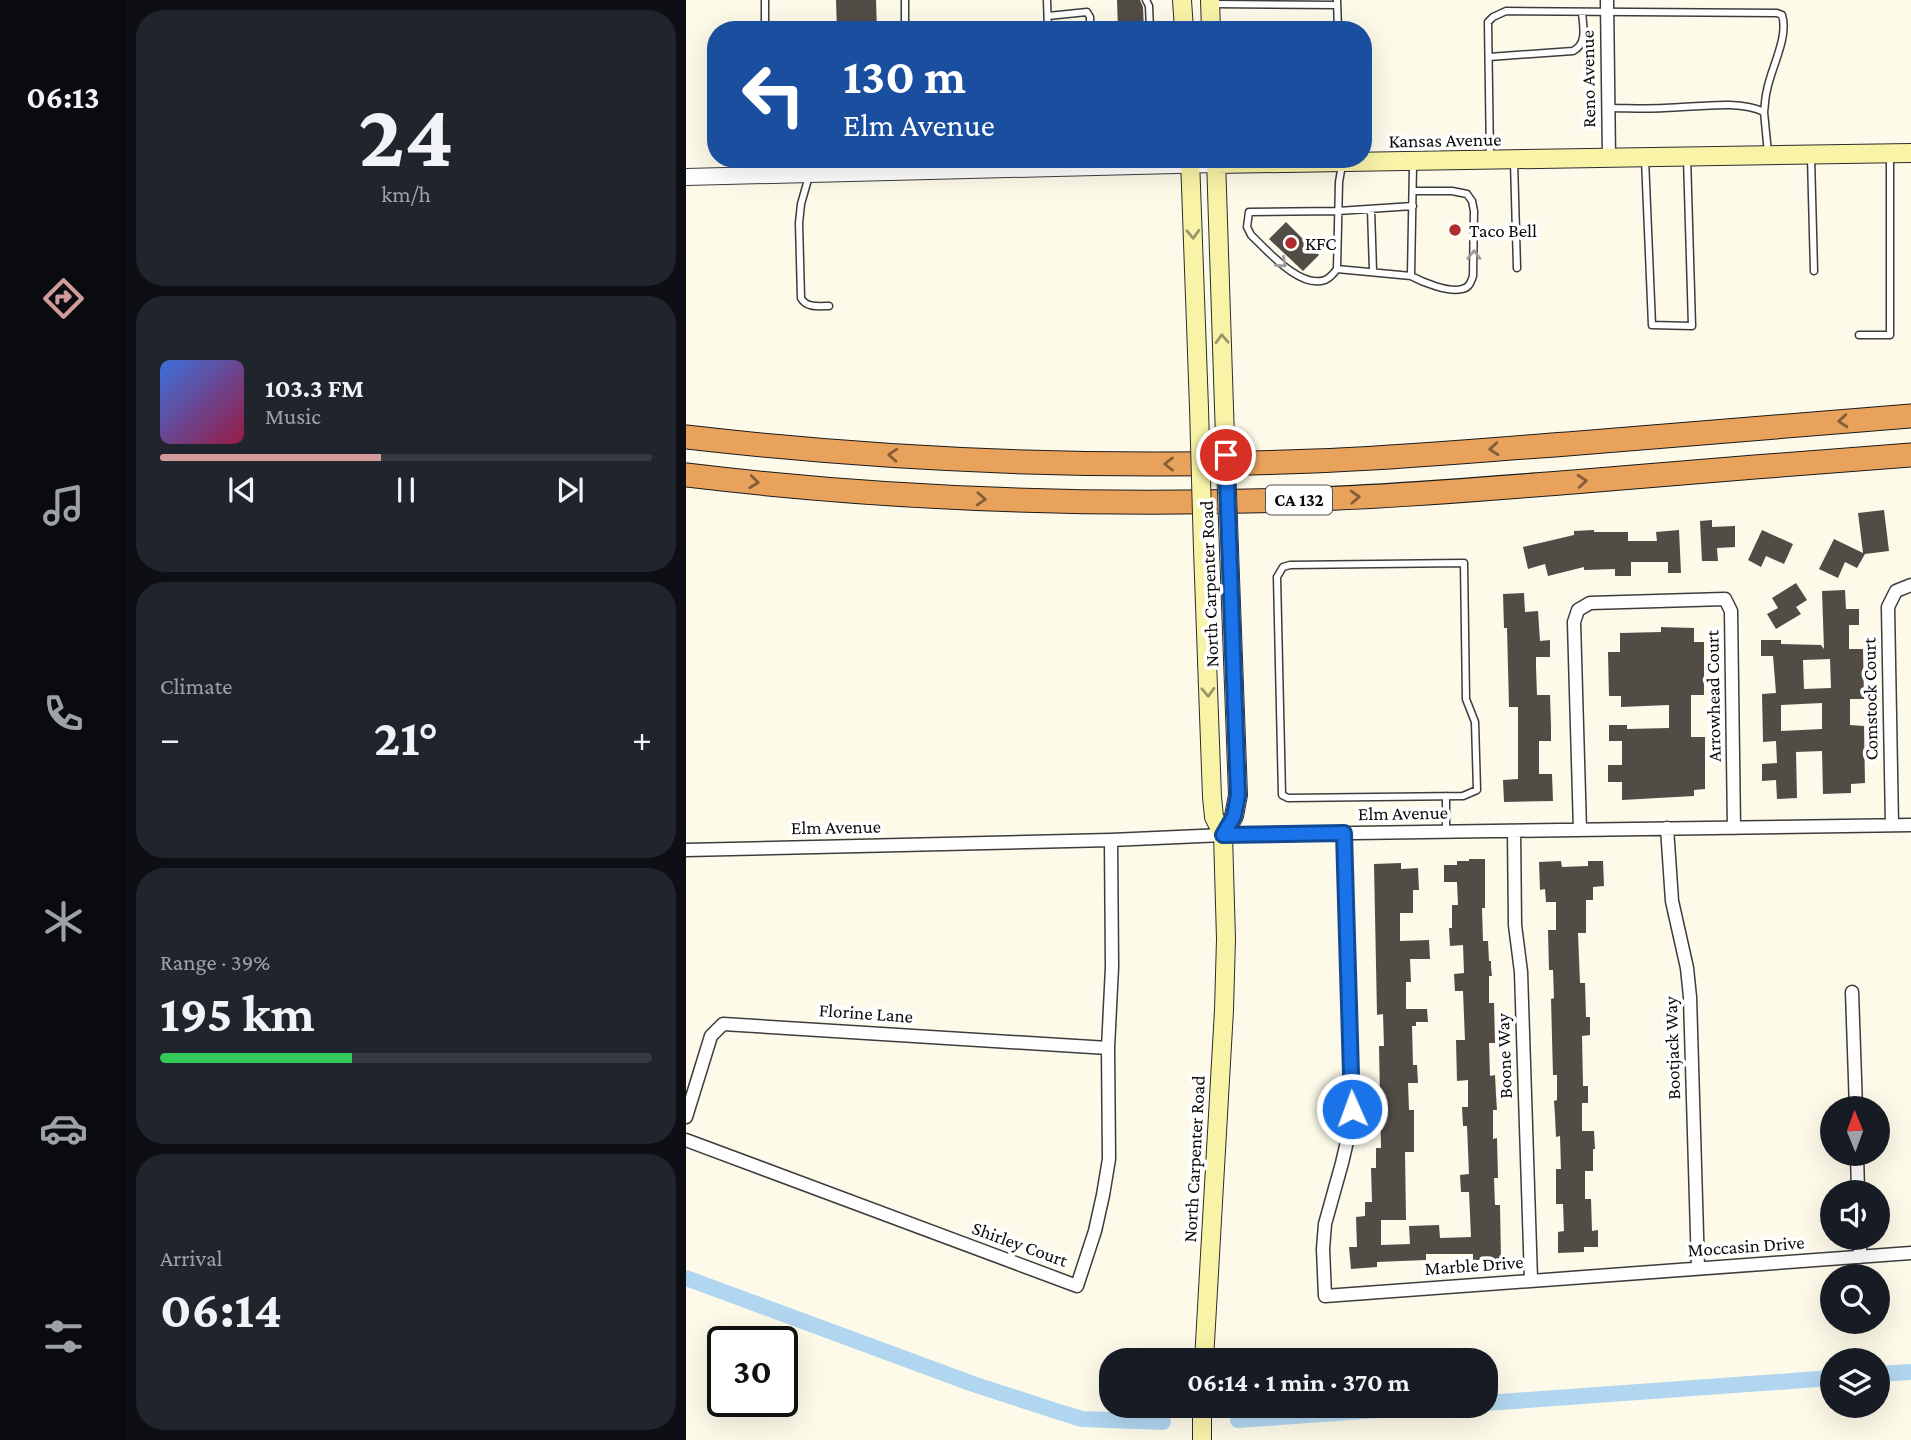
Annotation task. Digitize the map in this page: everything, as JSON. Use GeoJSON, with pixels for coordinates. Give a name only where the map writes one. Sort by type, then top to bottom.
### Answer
{"type":"FeatureCollection","features":[{"type":"Feature","properties":{"kind":"highway","name":"CA 132"},"geometry":{"type":"LineString","coordinates":[[686,436],[927,458],[1217,464],[1408,456],[1911,416]]}},
{"type":"Feature","properties":{"kind":"highway","name":"CA 132"},"geometry":{"type":"LineString","coordinates":[[686,475],[967,498],[1078,502],[1217,502],[1423,494],[1911,455]]}},
{"type":"Feature","properties":{"kind":"main road"},"geometry":{"type":"LineString","coordinates":[[1182,0],[1183,21]]}},
{"type":"Feature","properties":{"kind":"main road"},"geometry":{"type":"LineString","coordinates":[[1210,2],[1211,21]]}},
{"type":"Feature","properties":{"kind":"main road","name":"Kansas Avenue"},"geometry":{"type":"LineString","coordinates":[[1372,161],[1911,153]]}},
{"type":"Feature","properties":{"kind":"main road","name":"North Carpenter Road"},"geometry":{"type":"LineString","coordinates":[[1190,168],[1212,797],[1214,817],[1223,835],[1226,939],[1205,1348]]}},
{"type":"Feature","properties":{"kind":"main road","name":"North Carpenter Road"},"geometry":{"type":"LineString","coordinates":[[1216,168],[1238,795],[1234,816],[1223,835]]}},
{"type":"Feature","properties":{"kind":"main road"},"geometry":{"type":"LineString","coordinates":[[1202,1418],[1202,1440]]}},
{"type":"Feature","properties":{"kind":"street","name":"Reno Avenue"},"geometry":{"type":"LineString","coordinates":[[1607,6],[1609,158]]}},
{"type":"Feature","properties":{"kind":"street","name":"Kansas Avenue"},"geometry":{"type":"LineString","coordinates":[[686,177],[761,168]]}},
{"type":"Feature","properties":{"kind":"street","name":"Kansas Avenue"},"geometry":{"type":"LineString","coordinates":[[775,168],[809,174],[884,168]]}},
{"type":"Feature","properties":{"kind":"street","name":"Comstock Court"},"geometry":{"type":"LineString","coordinates":[[1892,825],[1888,607],[1896,591],[1911,585]]}},
{"type":"Feature","properties":{"kind":"street","name":"Arrowhead Court"},"geometry":{"type":"LineString","coordinates":[[1580,830],[1574,622],[1578,610],[1590,603],[1725,599],[1731,611],[1734,828]]}},
{"type":"Feature","properties":{"kind":"street","name":"Elm Avenue"},"geometry":{"type":"LineString","coordinates":[[686,850],[1223,835],[1911,825]]}},
{"type":"Feature","properties":{"kind":"street","name":"Bootjack Way"},"geometry":{"type":"LineString","coordinates":[[1667,828],[1672,901],[1687,968],[1690,997],[1698,1268]]}},
{"type":"Feature","properties":{"kind":"street","name":"Boone Way"},"geometry":{"type":"LineString","coordinates":[[1514,831],[1515,925],[1521,972],[1531,1280]]}},
{"type":"Feature","properties":{"kind":"street","name":"Marble Drive"},"geometry":{"type":"LineString","coordinates":[[1344,833],[1352,1109],[1342,1163],[1325,1224],[1322,1249],[1325,1296],[1626,1273]]}},
{"type":"Feature","properties":{"kind":"street","name":"Shirley Court"},"geometry":{"type":"LineString","coordinates":[[686,1140],[1077,1286],[1095,1231],[1108,1159],[1108,1048],[1112,967],[1111,840]]}},
{"type":"Feature","properties":{"kind":"street"},"geometry":{"type":"LineString","coordinates":[[1852,992],[1856,1096]]}},
{"type":"Feature","properties":{"kind":"street","name":"Florine Lane"},"geometry":{"type":"LineString","coordinates":[[686,1117],[711,1036],[723,1024],[1108,1048]]}},
{"type":"Feature","properties":{"kind":"street"},"geometry":{"type":"LineString","coordinates":[[1860,1250],[1860,1256]]}},
{"type":"Feature","properties":{"kind":"street","name":"Moccasin Drive"},"geometry":{"type":"LineString","coordinates":[[1626,1273],[1911,1253]]}},
{"type":"Feature","properties":{"kind":"lane"},"geometry":{"type":"LineString","coordinates":[[765,0],[765,21]]}},
{"type":"Feature","properties":{"kind":"lane"},"geometry":{"type":"LineString","coordinates":[[905,0],[905,21]]}},
{"type":"Feature","properties":{"kind":"lane"},"geometry":{"type":"LineString","coordinates":[[1047,0],[1048,21]]}},
{"type":"Feature","properties":{"kind":"lane"},"geometry":{"type":"LineString","coordinates":[[1146,0],[1150,21]]}},
{"type":"Feature","properties":{"kind":"lane"},"geometry":{"type":"LineString","coordinates":[[1210,2],[1337,3],[1338,21]]}},
{"type":"Feature","properties":{"kind":"lane"},"geometry":{"type":"LineString","coordinates":[[1490,160],[1488,22],[1506,12],[1582,12],[1607,6],[1782,15],[1783,32],[1766,91],[1764,112],[1769,156]]}},
{"type":"Feature","properties":{"kind":"lane"},"geometry":{"type":"LineString","coordinates":[[1048,16],[1087,12],[1090,21]]}},
{"type":"Feature","properties":{"kind":"lane"},"geometry":{"type":"LineString","coordinates":[[1489,57],[1573,51],[1580,47],[1584,40],[1582,12]]}},
{"type":"Feature","properties":{"kind":"lane"},"geometry":{"type":"LineString","coordinates":[[1608,108],[1729,106],[1754,107],[1764,112]]}},
{"type":"Feature","properties":{"kind":"lane"},"geometry":{"type":"LineString","coordinates":[[1859,335],[1890,335],[1889,154]]}},
{"type":"Feature","properties":{"kind":"lane"},"geometry":{"type":"LineString","coordinates":[[1811,155],[1814,271]]}},
{"type":"Feature","properties":{"kind":"lane"},"geometry":{"type":"LineString","coordinates":[[1645,158],[1652,325],[1692,326],[1687,157]]}},
{"type":"Feature","properties":{"kind":"lane"},"geometry":{"type":"LineString","coordinates":[[1514,160],[1517,268]]}},
{"type":"Feature","properties":{"kind":"lane"},"geometry":{"type":"LineString","coordinates":[[1411,276],[1413,161]]}},
{"type":"Feature","properties":{"kind":"lane"},"geometry":{"type":"LineString","coordinates":[[1342,168],[1339,182],[1338,211],[1337,269],[1327,279],[1315,282],[1296,275],[1251,235],[1247,227],[1249,212],[1338,211],[1413,206]]}},
{"type":"Feature","properties":{"kind":"lane"},"geometry":{"type":"LineString","coordinates":[[809,174],[799,223],[801,298],[809,305],[829,306]]}},
{"type":"Feature","properties":{"kind":"lane"},"geometry":{"type":"LineString","coordinates":[[1337,269],[1411,276],[1452,289],[1462,289],[1469,285],[1473,276],[1472,201],[1467,194],[1452,191],[1413,191]]}},
{"type":"Feature","properties":{"kind":"lane"},"geometry":{"type":"LineString","coordinates":[[1371,209],[1373,271]]}},
{"type":"Feature","properties":{"kind":"lane"},"geometry":{"type":"LineString","coordinates":[[1464,563],[1466,699],[1475,722],[1477,790],[1463,796],[1446,796],[1288,798],[1282,794],[1277,577],[1283,567],[1464,563]]}},
{"type":"Feature","properties":{"kind":"lane"},"geometry":{"type":"LineString","coordinates":[[1446,796],[1446,832]]}},
{"type":"Feature","properties":{"kind":"building"},"geometry":{"type":"Polygon","coordinates":[[[836,0],[876,0],[877,21],[837,21],[836,0]]]}},
{"type":"Feature","properties":{"kind":"building"},"geometry":{"type":"Polygon","coordinates":[[[1117,0],[1140,0],[1144,21],[1118,21],[1117,0]]]}},
{"type":"Feature","properties":{"kind":"building"},"geometry":{"type":"Polygon","coordinates":[[[1286,222],[1319,255],[1303,271],[1269,239],[1286,222]]]}},
{"type":"Feature","properties":{"kind":"building"},"geometry":{"type":"Polygon","coordinates":[[[1884,510],[1889,551],[1865,554],[1857,568],[1845,562],[1838,578],[1819,569],[1834,539],[1863,553],[1858,513],[1884,510]]]}},
{"type":"Feature","properties":{"kind":"building"},"geometry":{"type":"Polygon","coordinates":[[[1712,520],[1712,527],[1735,526],[1735,547],[1717,548],[1718,561],[1702,561],[1700,521],[1712,520]]]}},
{"type":"Feature","properties":{"kind":"building"},"geometry":{"type":"Polygon","coordinates":[[[1679,530],[1681,573],[1668,573],[1668,562],[1631,562],[1631,576],[1615,576],[1615,569],[1584,570],[1584,567],[1548,576],[1545,564],[1528,569],[1523,547],[1574,535],[1574,531],[1628,532],[1628,541],[1657,541],[1656,532],[1679,530]]]}},
{"type":"Feature","properties":{"kind":"building"},"geometry":{"type":"Polygon","coordinates":[[[1762,530],[1793,544],[1784,564],[1766,556],[1761,567],[1748,560],[1762,530]]]}},
{"type":"Feature","properties":{"kind":"building"},"geometry":{"type":"Polygon","coordinates":[[[1796,583],[1807,600],[1796,607],[1801,614],[1776,629],[1767,614],[1778,608],[1772,598],[1796,583]]]}},
{"type":"Feature","properties":{"kind":"building"},"geometry":{"type":"Polygon","coordinates":[[[1845,590],[1846,609],[1859,609],[1859,625],[1849,625],[1849,649],[1863,649],[1864,699],[1850,699],[1850,725],[1864,726],[1865,783],[1851,784],[1851,793],[1823,794],[1822,751],[1796,752],[1797,798],[1777,799],[1776,780],[1762,781],[1762,764],[1777,763],[1776,741],[1763,742],[1762,694],[1776,693],[1773,656],[1761,656],[1761,640],[1781,640],[1781,644],[1821,645],[1824,649],[1822,591],[1845,590]],[[1830,659],[1803,660],[1804,689],[1831,688],[1830,659]],[[1822,703],[1781,705],[1781,731],[1822,729],[1822,703]]]}},
{"type":"Feature","properties":{"kind":"building"},"geometry":{"type":"Polygon","coordinates":[[[1524,593],[1525,612],[1538,611],[1540,641],[1550,640],[1550,657],[1536,657],[1536,667],[1537,695],[1550,695],[1551,726],[1551,741],[1539,741],[1539,774],[1552,774],[1553,801],[1504,802],[1503,780],[1518,779],[1518,707],[1509,707],[1507,628],[1504,628],[1503,594],[1524,593]]]}},
{"type":"Feature","properties":{"kind":"building"},"geometry":{"type":"Polygon","coordinates":[[[1661,627],[1694,628],[1694,642],[1704,642],[1704,695],[1691,695],[1691,737],[1705,737],[1705,789],[1694,790],[1694,796],[1622,800],[1622,782],[1608,782],[1608,765],[1622,765],[1622,741],[1609,741],[1609,725],[1627,725],[1627,729],[1669,728],[1669,705],[1621,707],[1621,696],[1609,696],[1608,652],[1620,652],[1620,633],[1661,632],[1661,627]]]}},
{"type":"Feature","properties":{"kind":"building"},"geometry":{"type":"Polygon","coordinates":[[[1485,859],[1483,941],[1488,941],[1491,961],[1489,1003],[1494,1003],[1495,1043],[1489,1043],[1490,1076],[1495,1075],[1497,1110],[1493,1110],[1493,1139],[1497,1138],[1498,1178],[1494,1178],[1495,1205],[1500,1205],[1501,1260],[1473,1260],[1473,1254],[1426,1254],[1426,1260],[1377,1262],[1377,1267],[1351,1269],[1349,1247],[1357,1247],[1356,1217],[1365,1216],[1365,1202],[1372,1202],[1371,1168],[1376,1168],[1376,1148],[1381,1148],[1379,1046],[1384,1046],[1383,1014],[1377,1015],[1374,864],[1401,863],[1401,869],[1418,868],[1419,890],[1413,890],[1413,913],[1400,913],[1400,941],[1429,940],[1430,959],[1410,959],[1411,982],[1406,982],[1406,1009],[1427,1009],[1428,1022],[1416,1022],[1416,1026],[1412,1026],[1413,1065],[1417,1065],[1418,1083],[1408,1083],[1409,1110],[1414,1110],[1414,1152],[1405,1152],[1406,1220],[1381,1220],[1381,1245],[1410,1244],[1409,1226],[1439,1225],[1440,1238],[1471,1237],[1469,1192],[1461,1192],[1460,1175],[1469,1174],[1467,1126],[1463,1126],[1462,1107],[1468,1107],[1468,1080],[1457,1081],[1456,1040],[1465,1040],[1463,991],[1455,991],[1454,974],[1464,973],[1463,945],[1450,946],[1452,905],[1458,905],[1457,882],[1444,882],[1444,865],[1457,865],[1457,861],[1485,859]]]}},
{"type":"Feature","properties":{"kind":"building"},"geometry":{"type":"Polygon","coordinates":[[[1561,861],[1562,867],[1588,866],[1588,861],[1603,861],[1604,886],[1593,887],[1593,900],[1586,900],[1586,933],[1578,933],[1580,983],[1585,983],[1586,1017],[1590,1017],[1590,1035],[1582,1036],[1583,1086],[1588,1086],[1588,1103],[1582,1103],[1582,1131],[1594,1131],[1595,1149],[1593,1171],[1585,1171],[1585,1199],[1591,1199],[1592,1231],[1598,1230],[1598,1247],[1584,1247],[1584,1252],[1558,1253],[1558,1232],[1564,1231],[1563,1204],[1556,1204],[1556,1169],[1561,1169],[1560,1136],[1556,1137],[1554,1101],[1557,1100],[1557,1075],[1553,1075],[1551,999],[1554,998],[1553,970],[1549,970],[1548,930],[1556,930],[1556,902],[1546,902],[1545,889],[1540,890],[1539,862],[1561,861]]]}},
{"type":"Feature","properties":{"kind":"waterway"},"geometry":{"type":"LineString","coordinates":[[686,1278],[973,1384],[1082,1419],[1163,1422]]}},
{"type":"Feature","properties":{"kind":"waterway"},"geometry":{"type":"LineString","coordinates":[[1890,1373],[1911,1372]]}},
{"type":"Feature","properties":{"kind":"waterway"},"geometry":{"type":"LineString","coordinates":[[1498,1402],[1820,1379]]}},
{"type":"Feature","properties":{"kind":"waterway"},"geometry":{"type":"LineString","coordinates":[[1238,1420],[1266,1418]]}},
{"type":"Feature","properties":{"kind":"place","name":"Taco Bell"},"geometry":{"type":"Point","coordinates":[1455,230]}},
{"type":"Feature","properties":{"kind":"place","name":"KFC"},"geometry":{"type":"Point","coordinates":[1291,243]}},
{"type":"Feature","properties":{"kind":"route"},"geometry":{"type":"LineString","coordinates":[[1226,455],[1238,795],[1234,816],[1223,835],[1344,833],[1352,1109]]}}]}
